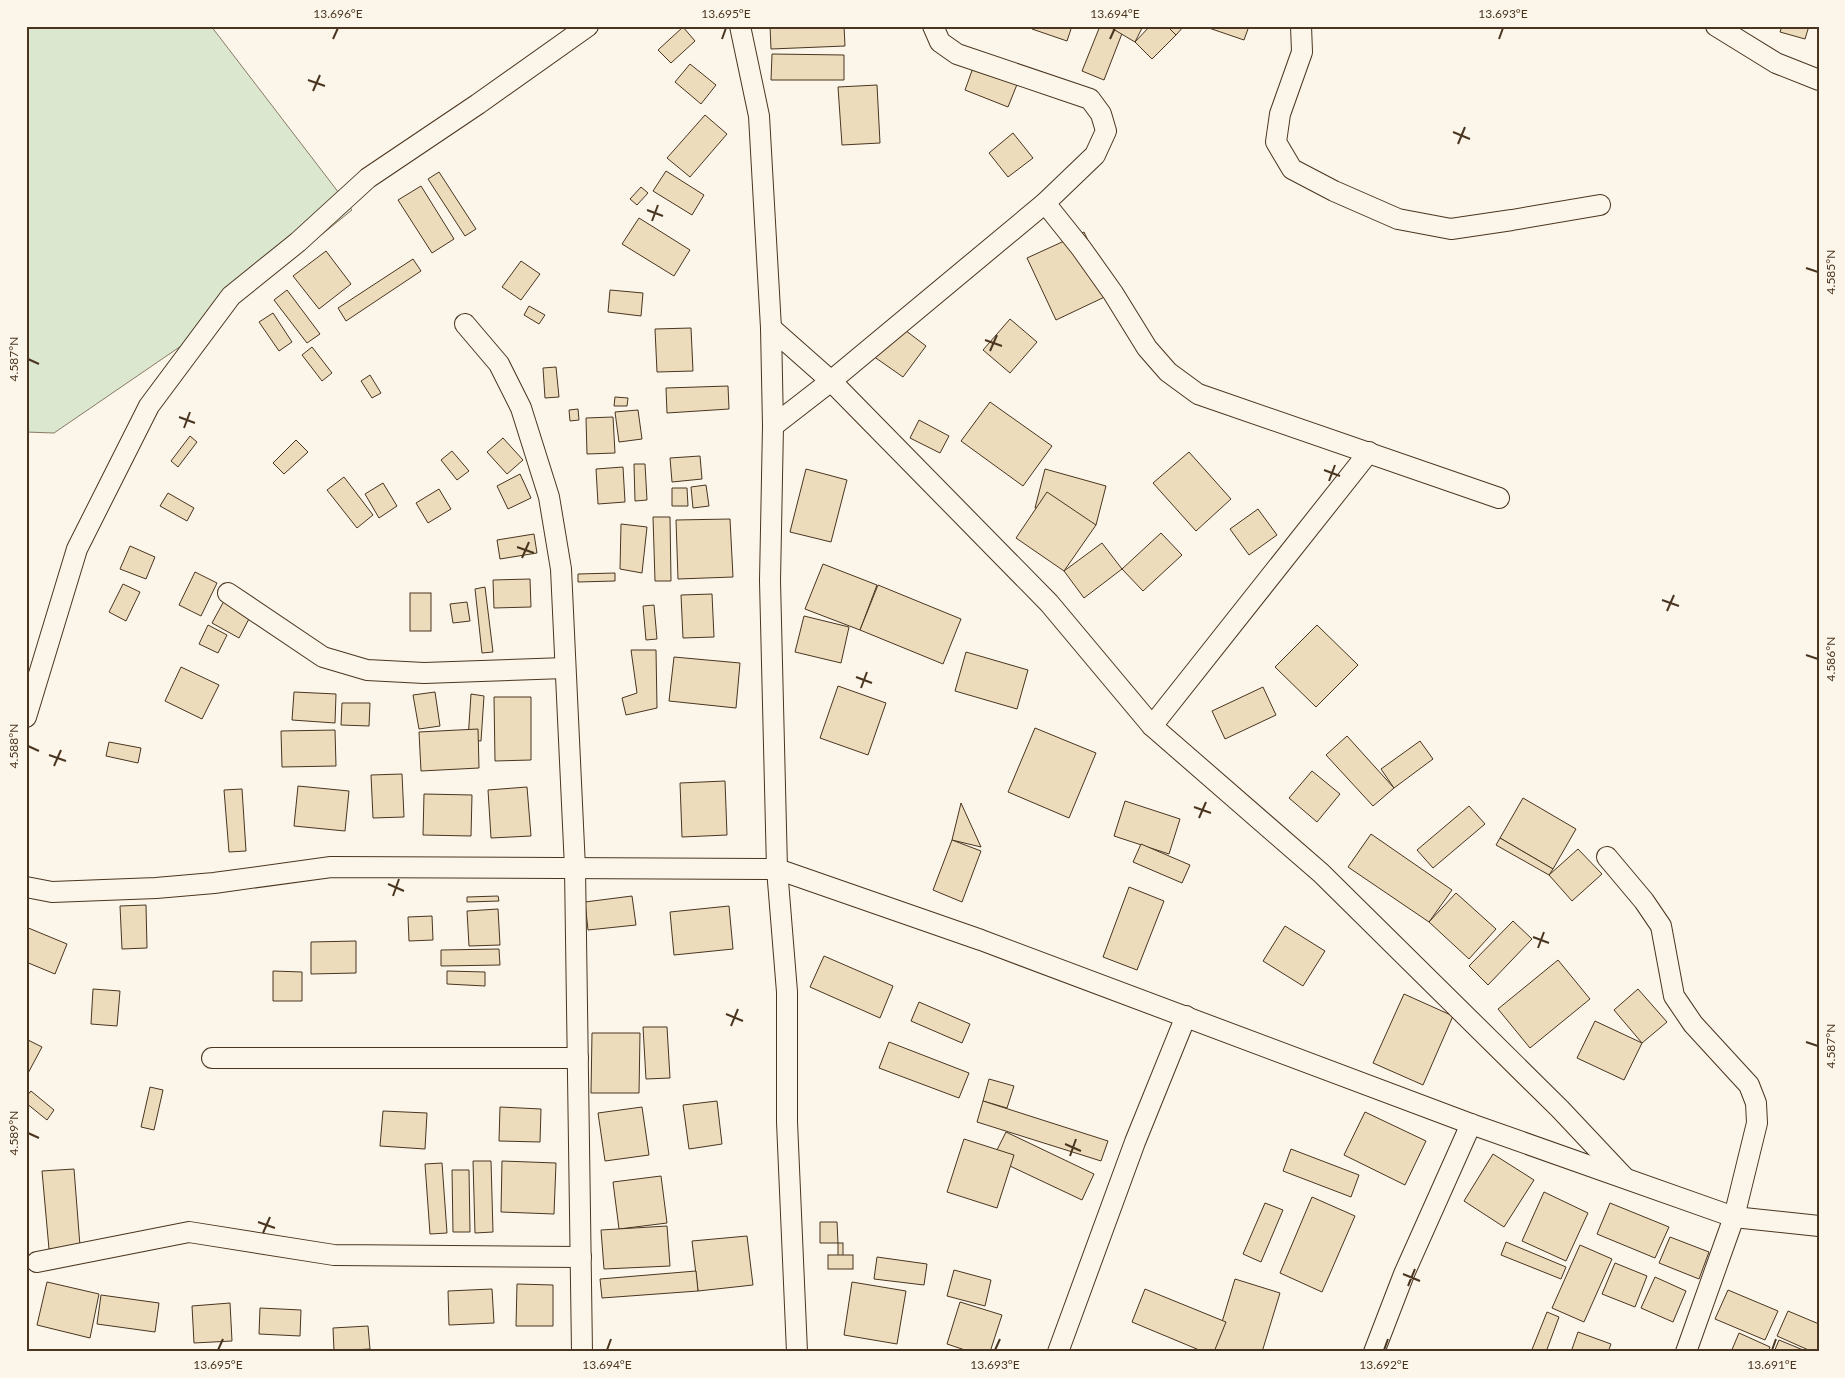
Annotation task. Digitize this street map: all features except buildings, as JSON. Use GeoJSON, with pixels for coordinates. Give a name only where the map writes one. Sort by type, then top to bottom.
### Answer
{"type":"FeatureCollection","features":[{"type":"Feature","properties":{"kind":"street"},"geometry":{"type":"LineString","coordinates":[[26,717],[77,549],[149,406],[231,296],[298,242],[368,178],[478,104],[588,26]]}},
{"type":"Feature","properties":{"kind":"street"},"geometry":{"type":"LineString","coordinates":[[740,26],[759,116],[771,328],[773,426],[770,581],[777,869],[787,992],[787,1122],[797,1352]]}},
{"type":"Feature","properties":{"kind":"street"},"geometry":{"type":"LineString","coordinates":[[773,426],[831,381],[1044,203],[1096,155],[1106,130],[1101,114],[1090,99],[957,54],[940,42],[933,26]]}},
{"type":"Feature","properties":{"kind":"street"},"geometry":{"type":"LineString","coordinates":[[1301,26],[1302,52],[1280,114],[1276,142],[1292,169],[1334,192],[1398,219],[1451,229],[1600,205]]}},
{"type":"Feature","properties":{"kind":"street"},"geometry":{"type":"LineString","coordinates":[[1716,26],[1776,63],[1819,80]]}},
{"type":"Feature","properties":{"kind":"street"},"geometry":{"type":"LineString","coordinates":[[1044,203],[1081,248],[1147,348],[1168,372],[1198,394],[1499,498]]}},
{"type":"Feature","properties":{"kind":"street"},"geometry":{"type":"LineString","coordinates":[[465,324],[499,364],[521,408],[549,497],[561,569],[575,868],[582,1352]]}},
{"type":"Feature","properties":{"kind":"street"},"geometry":{"type":"LineString","coordinates":[[771,328],[831,381],[1049,603],[1152,726],[1321,873],[1560,1108],[1628,1180]]}},
{"type":"Feature","properties":{"kind":"street"},"geometry":{"type":"LineString","coordinates":[[1152,726],[1370,452]]}},
{"type":"Feature","properties":{"kind":"street"},"geometry":{"type":"LineString","coordinates":[[228,593],[323,657],[367,670],[424,673],[565,668]]}},
{"type":"Feature","properties":{"kind":"street"},"geometry":{"type":"LineString","coordinates":[[1607,857],[1644,901],[1661,926],[1674,996],[1693,1024],[1749,1085],[1756,1102],[1757,1124],[1734,1217],[1686,1352]]}},
{"type":"Feature","properties":{"kind":"street"},"geometry":{"type":"LineString","coordinates":[[26,887],[52,892],[156,888],[214,883],[331,867],[777,869],[981,940],[1471,1124],[1734,1217],[1819,1226]]}},
{"type":"Feature","properties":{"kind":"street"},"geometry":{"type":"LineString","coordinates":[[1058,1352],[1135,1142],[1186,1016]]}},
{"type":"Feature","properties":{"kind":"street"},"geometry":{"type":"LineString","coordinates":[[212,1058],[578,1058]]}},
{"type":"Feature","properties":{"kind":"street"},"geometry":{"type":"LineString","coordinates":[[1374,1352],[1404,1274],[1471,1124]]}},
{"type":"Feature","properties":{"kind":"street"},"geometry":{"type":"LineString","coordinates":[[37,1262],[189,1232],[219,1235],[260,1244],[334,1255],[581,1257]]}},
{"type":"Feature","properties":{"kind":"green space"},"geometry":{"type":"Polygon","coordinates":[[[26,26],[211,26],[352,210],[200,333],[54,433],[26,432],[26,26]]]}}]}
